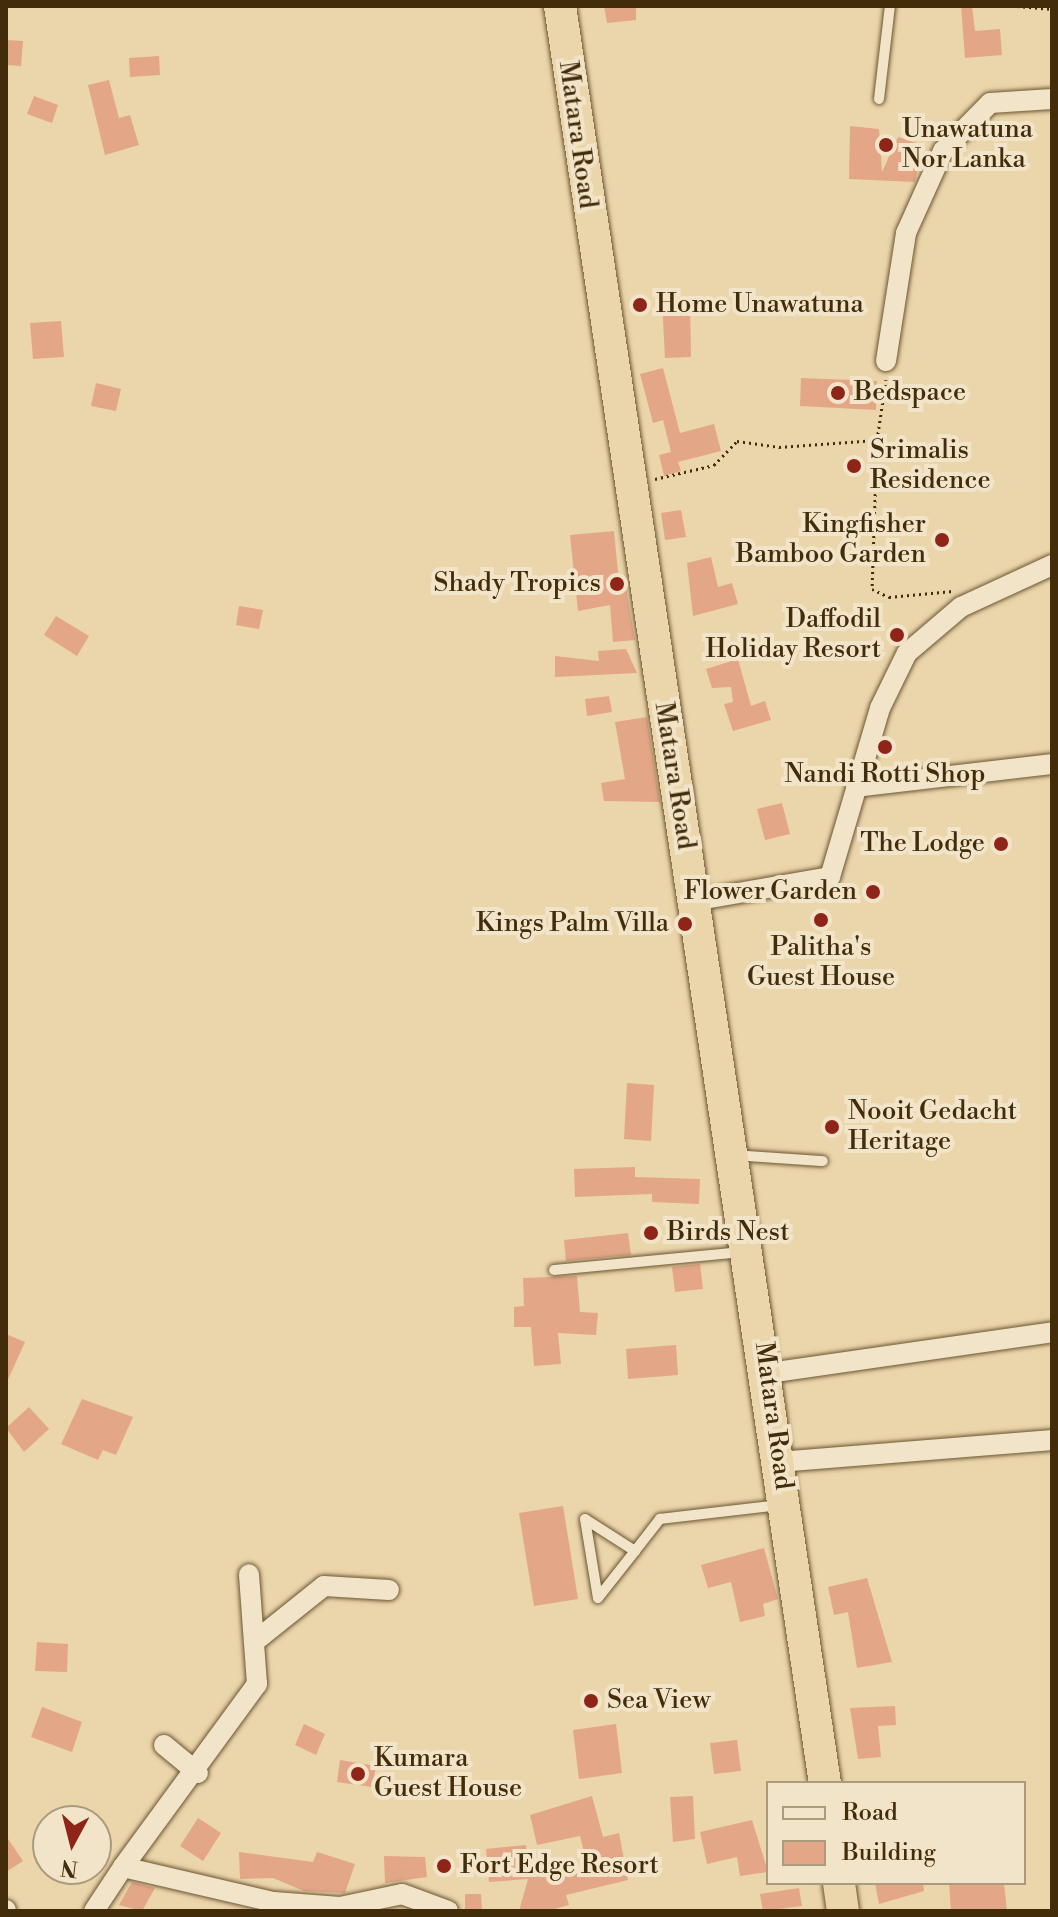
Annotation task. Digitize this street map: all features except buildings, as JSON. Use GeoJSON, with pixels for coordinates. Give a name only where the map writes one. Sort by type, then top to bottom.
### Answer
{"type":"FeatureCollection","features":[{"type":"Feature","properties":{"kind":"highway","name":"Matara Road"},"geometry":{"type":"LineString","coordinates":[[560,6],[693,901],[769,1373],[784,1504],[825,1781]]}},
{"type":"Feature","properties":{"kind":"highway"},"geometry":{"type":"LineString","coordinates":[[839,1885],[843,1911]]}},
{"type":"Feature","properties":{"kind":"street"},"geometry":{"type":"LineString","coordinates":[[886,361],[906,233],[943,151],[990,103],[1052,99]]}},
{"type":"Feature","properties":{"kind":"street"},"geometry":{"type":"LineString","coordinates":[[693,901],[830,877],[880,708],[926,632],[1052,565]]}},
{"type":"Feature","properties":{"kind":"street"},"geometry":{"type":"LineString","coordinates":[[856,787],[1052,764]]}},
{"type":"Feature","properties":{"kind":"street"},"geometry":{"type":"LineString","coordinates":[[769,1373],[1052,1332]]}},
{"type":"Feature","properties":{"kind":"street"},"geometry":{"type":"LineString","coordinates":[[779,1462],[1052,1440]]}},
{"type":"Feature","properties":{"kind":"street"},"geometry":{"type":"LineString","coordinates":[[94,1911],[123,1867],[198,1773],[257,1684],[259,1638],[249,1574]]}},
{"type":"Feature","properties":{"kind":"street"},"geometry":{"type":"LineString","coordinates":[[259,1638],[324,1586],[389,1590]]}},
{"type":"Feature","properties":{"kind":"street"},"geometry":{"type":"LineString","coordinates":[[164,1745],[198,1773]]}},
{"type":"Feature","properties":{"kind":"street"},"geometry":{"type":"LineString","coordinates":[[123,1867],[274,1902],[340,1907],[402,1894],[448,1911]]}},
{"type":"Feature","properties":{"kind":"lane"},"geometry":{"type":"LineString","coordinates":[[879,99],[890,6]]}},
{"type":"Feature","properties":{"kind":"lane"},"geometry":{"type":"LineString","coordinates":[[732,1155],[823,1161]]}},
{"type":"Feature","properties":{"kind":"lane"},"geometry":{"type":"LineString","coordinates":[[554,1270],[748,1251]]}},
{"type":"Feature","properties":{"kind":"lane"},"geometry":{"type":"LineString","coordinates":[[635,1551],[585,1519],[598,1598],[626,1563],[660,1519],[784,1504]]}},
{"type":"Feature","properties":{"kind":"path"},"geometry":{"type":"LineString","coordinates":[[940,6],[952,6]]}},
{"type":"Feature","properties":{"kind":"path"},"geometry":{"type":"LineString","coordinates":[[1017,6],[1052,9]]}},
{"type":"Feature","properties":{"kind":"path"},"geometry":{"type":"LineString","coordinates":[[886,361],[877,440],[872,589],[889,597],[967,589]]}},
{"type":"Feature","properties":{"kind":"path"},"geometry":{"type":"LineString","coordinates":[[630,485],[714,465],[737,441],[779,447],[877,440]]}},
{"type":"Feature","properties":{"kind":"place","name":"Unawatuna Nor Lanka"},"geometry":{"type":"Point","coordinates":[886,145]}},
{"type":"Feature","properties":{"kind":"place","name":"Home Unawatuna"},"geometry":{"type":"Point","coordinates":[640,305]}},
{"type":"Feature","properties":{"kind":"place","name":"Bedspace"},"geometry":{"type":"Point","coordinates":[838,393]}},
{"type":"Feature","properties":{"kind":"place","name":"Srimalis Residence"},"geometry":{"type":"Point","coordinates":[854,466]}},
{"type":"Feature","properties":{"kind":"place","name":"Kingfisher Bamboo Garden"},"geometry":{"type":"Point","coordinates":[942,540]}},
{"type":"Feature","properties":{"kind":"place","name":"Shady Tropics"},"geometry":{"type":"Point","coordinates":[617,584]}},
{"type":"Feature","properties":{"kind":"place","name":"Daffodil Holiday Resort"},"geometry":{"type":"Point","coordinates":[897,635]}},
{"type":"Feature","properties":{"kind":"place","name":"Nandi Rotti Shop"},"geometry":{"type":"Point","coordinates":[885,747]}},
{"type":"Feature","properties":{"kind":"place","name":"The Lodge"},"geometry":{"type":"Point","coordinates":[1001,844]}},
{"type":"Feature","properties":{"kind":"place","name":"Flower Garden"},"geometry":{"type":"Point","coordinates":[873,892]}},
{"type":"Feature","properties":{"kind":"place","name":"Palitha's Guest House"},"geometry":{"type":"Point","coordinates":[821,920]}},
{"type":"Feature","properties":{"kind":"place","name":"Kings Palm Villa"},"geometry":{"type":"Point","coordinates":[685,924]}},
{"type":"Feature","properties":{"kind":"place","name":"Nooit Gedacht Heritage"},"geometry":{"type":"Point","coordinates":[832,1127]}},
{"type":"Feature","properties":{"kind":"place","name":"Birds Nest"},"geometry":{"type":"Point","coordinates":[651,1233]}},
{"type":"Feature","properties":{"kind":"place","name":"Sea View"},"geometry":{"type":"Point","coordinates":[591,1701]}},
{"type":"Feature","properties":{"kind":"place","name":"Kumara Guest House"},"geometry":{"type":"Point","coordinates":[358,1774]}},
{"type":"Feature","properties":{"kind":"place","name":"Fort Edge Resort"},"geometry":{"type":"Point","coordinates":[444,1866]}}]}
